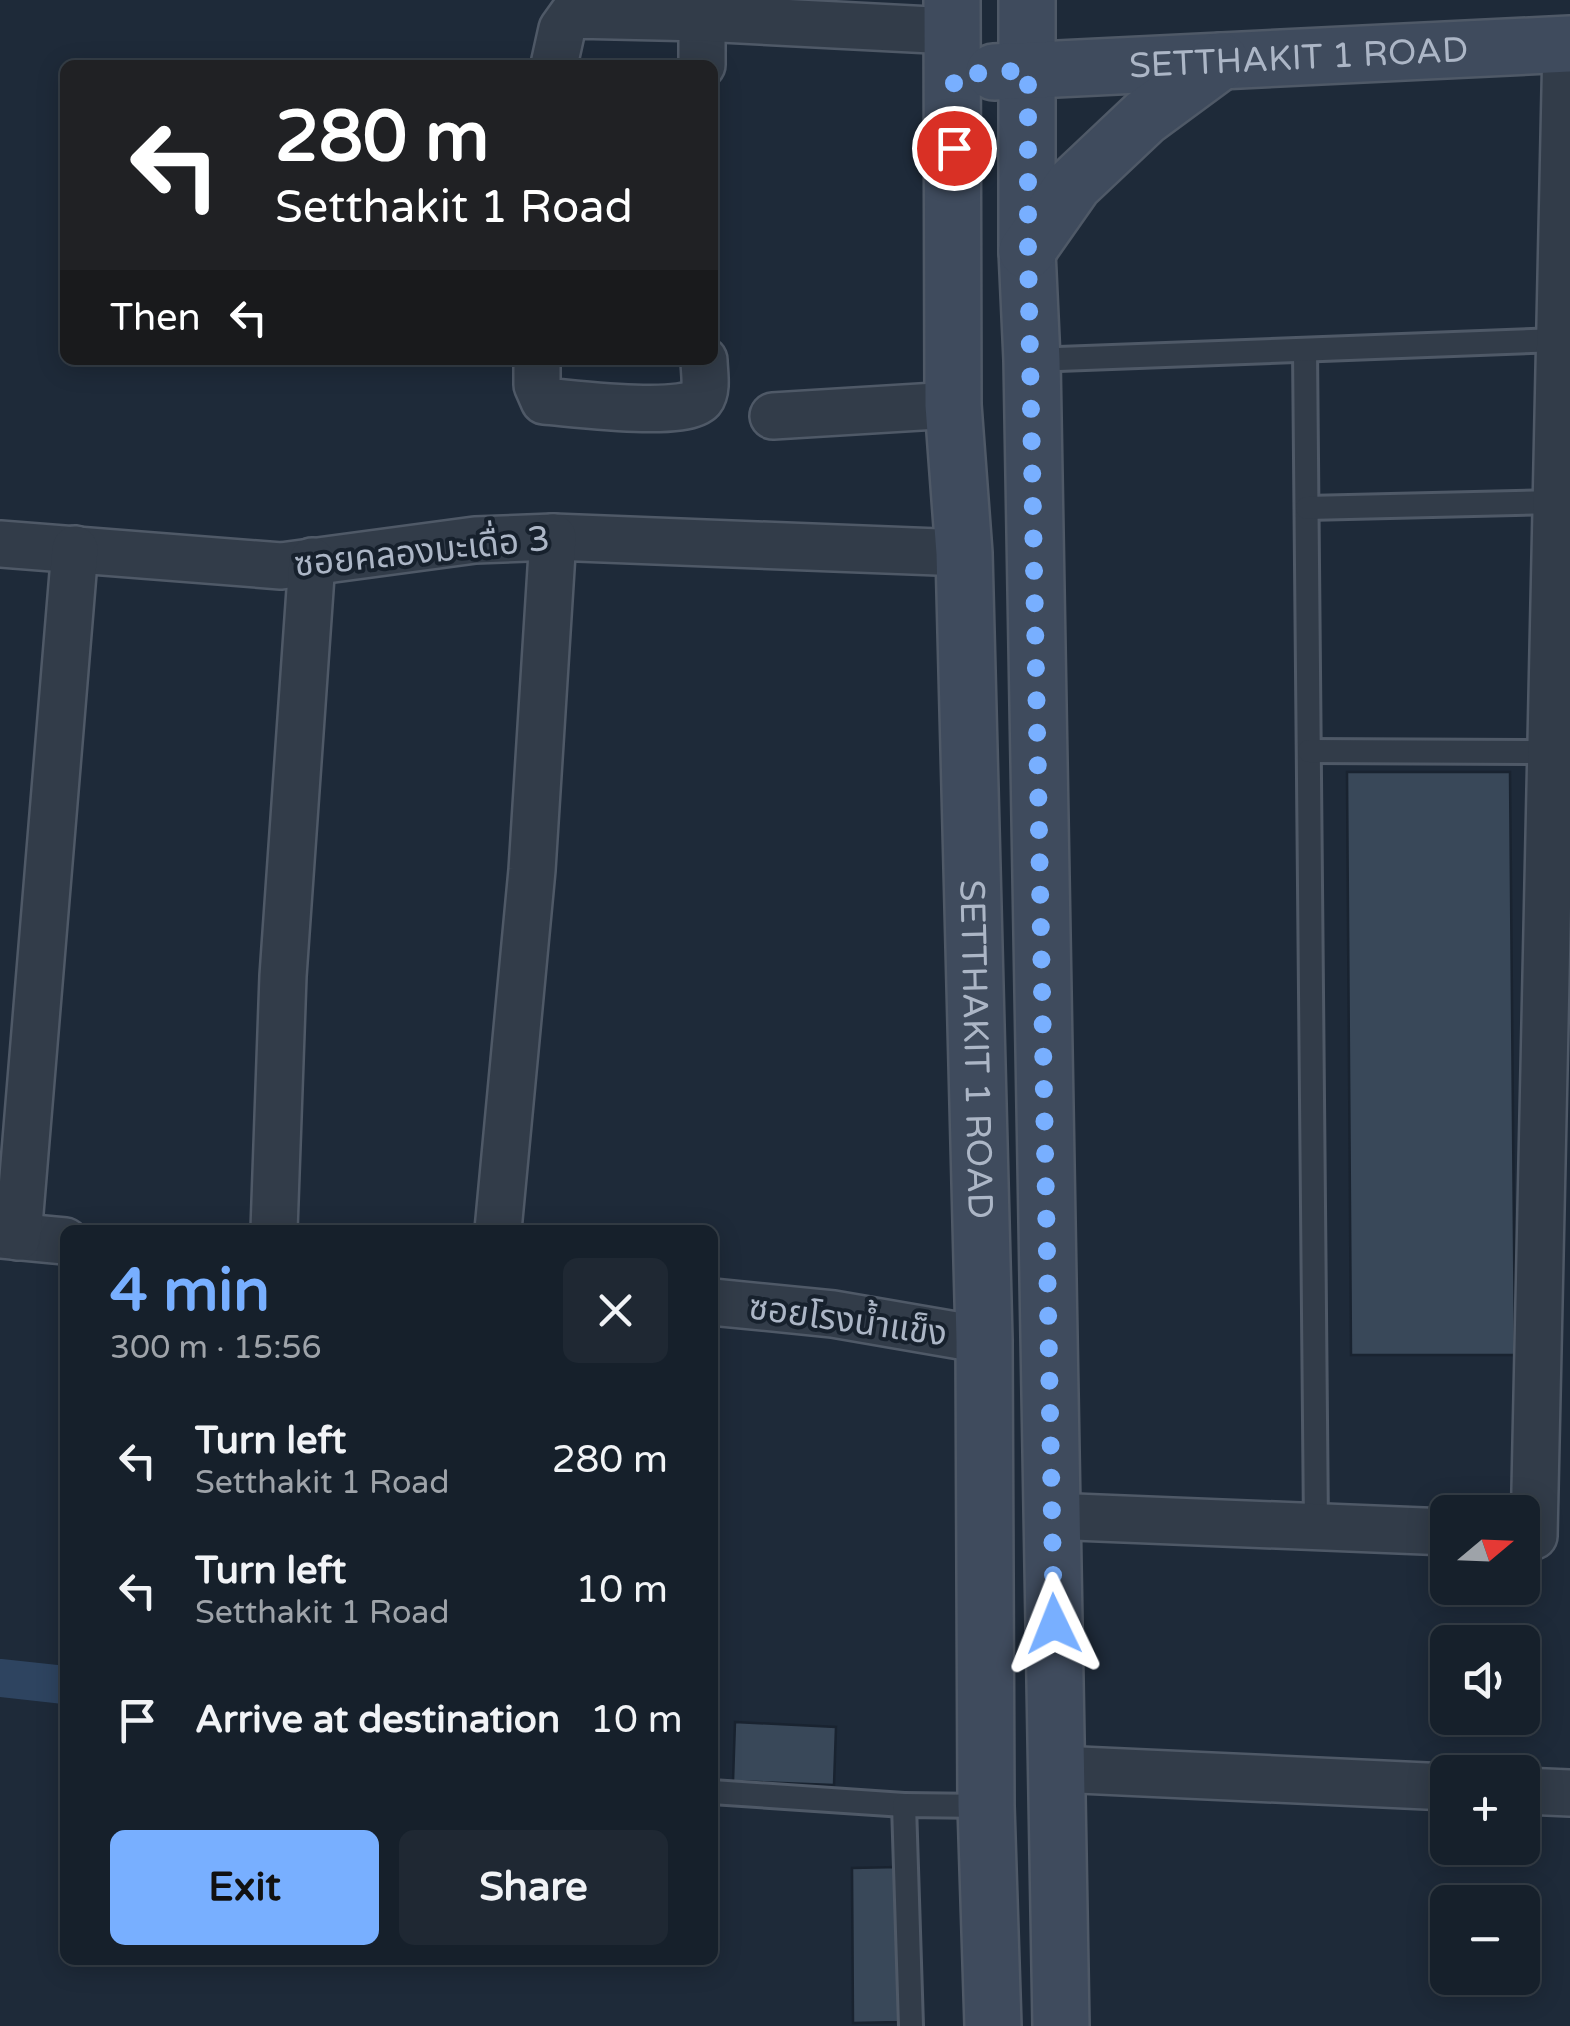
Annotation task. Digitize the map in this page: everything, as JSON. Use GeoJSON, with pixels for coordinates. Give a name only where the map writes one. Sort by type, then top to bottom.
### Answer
{"type":"FeatureCollection","features":[{"type":"Feature","properties":{"kind":"main road","name":"SETTHAKIT 1 ROAD"},"geometry":{"type":"LineString","coordinates":[[1027,0],[1028,251],[1060,2026]]}},
{"type":"Feature","properties":{"kind":"main road","name":"SETTHAKIT 1 ROAD"},"geometry":{"type":"LineString","coordinates":[[993,2026],[986,1806],[984,1340],[964,552],[954,406],[952,35],[1028,70],[1568,44]]}},
{"type":"Feature","properties":{"kind":"main road"},"geometry":{"type":"LineString","coordinates":[[1028,251],[1074,184],[1145,117],[1222,62]]}},
{"type":"Feature","properties":{"kind":"street"},"geometry":{"type":"LineString","coordinates":[[555,60],[562,29],[572,15],[702,18],[952,35]]}},
{"type":"Feature","properties":{"kind":"street"},"geometry":{"type":"LineString","coordinates":[[702,18],[702,60]]}},
{"type":"Feature","properties":{"kind":"street"},"geometry":{"type":"LineString","coordinates":[[1542,1536],[1556,1140],[1559,928],[1551,752],[1568,44]]}},
{"type":"Feature","properties":{"kind":"street"},"geometry":{"type":"LineString","coordinates":[[537,365],[537,384],[544,401],[643,409],[698,402],[704,393],[704,365]]}},
{"type":"Feature","properties":{"kind":"street"},"geometry":{"type":"LineString","coordinates":[[773,416],[954,406]]}},
{"type":"Feature","properties":{"kind":"street"},"geometry":{"type":"LineString","coordinates":[[498,1225],[532,870],[553,537]]}},
{"type":"Feature","properties":{"kind":"street","name":"ซอยคลองมะเดื่อ 3"},"geometry":{"type":"LineString","coordinates":[[0,544],[281,566],[474,540],[553,537],[964,552]]}},
{"type":"Feature","properties":{"kind":"street"},"geometry":{"type":"LineString","coordinates":[[60,1241],[9,1236],[74,549]]}},
{"type":"Feature","properties":{"kind":"street"},"geometry":{"type":"LineString","coordinates":[[274,1225],[283,976],[312,560]]}},
{"type":"Feature","properties":{"kind":"street","name":"ซอยโรงน้ำแข็ง"},"geometry":{"type":"LineString","coordinates":[[718,1303],[833,1314],[984,1340]]}},
{"type":"Feature","properties":{"kind":"street"},"geometry":{"type":"LineString","coordinates":[[1050,1516],[1430,1531]]}},
{"type":"Feature","properties":{"kind":"street"},"geometry":{"type":"LineString","coordinates":[[1058,1769],[1430,1787]]}},
{"type":"Feature","properties":{"kind":"street"},"geometry":{"type":"LineString","coordinates":[[1540,1792],[1570,1793]]}},
{"type":"Feature","properties":{"kind":"lane"},"geometry":{"type":"LineString","coordinates":[[1032,360],[1559,340]]}},
{"type":"Feature","properties":{"kind":"lane"},"geometry":{"type":"LineString","coordinates":[[1305,350],[1316,1527]]}},
{"type":"Feature","properties":{"kind":"lane"},"geometry":{"type":"LineString","coordinates":[[1307,508],[1556,502]]}},
{"type":"Feature","properties":{"kind":"lane"},"geometry":{"type":"LineString","coordinates":[[1309,751],[1551,752]]}},
{"type":"Feature","properties":{"kind":"lane"},"geometry":{"type":"LineString","coordinates":[[718,1792],[904,1805],[986,1806]]}},
{"type":"Feature","properties":{"kind":"lane"},"geometry":{"type":"LineString","coordinates":[[904,1805],[911,2026]]}},
{"type":"Feature","properties":{"kind":"building"},"geometry":{"type":"Polygon","coordinates":[[[1347,772],[1510,772],[1515,1355],[1351,1355],[1347,772]]]}},
{"type":"Feature","properties":{"kind":"building"},"geometry":{"type":"Polygon","coordinates":[[[735,1722],[836,1727],[834,1785],[733,1781],[735,1722]]]}},
{"type":"Feature","properties":{"kind":"building"},"geometry":{"type":"Polygon","coordinates":[[[899,1867],[899,2022],[853,2023],[852,1868],[899,1867]]]}},
{"type":"Feature","properties":{"kind":"waterway"},"geometry":{"type":"LineString","coordinates":[[0,1678],[60,1684]]}},
{"type":"Feature","properties":{"kind":"route"},"geometry":{"type":"LineString","coordinates":[[954,148],[954,75],[1028,70],[1028,251],[1054,1624]]}}]}
